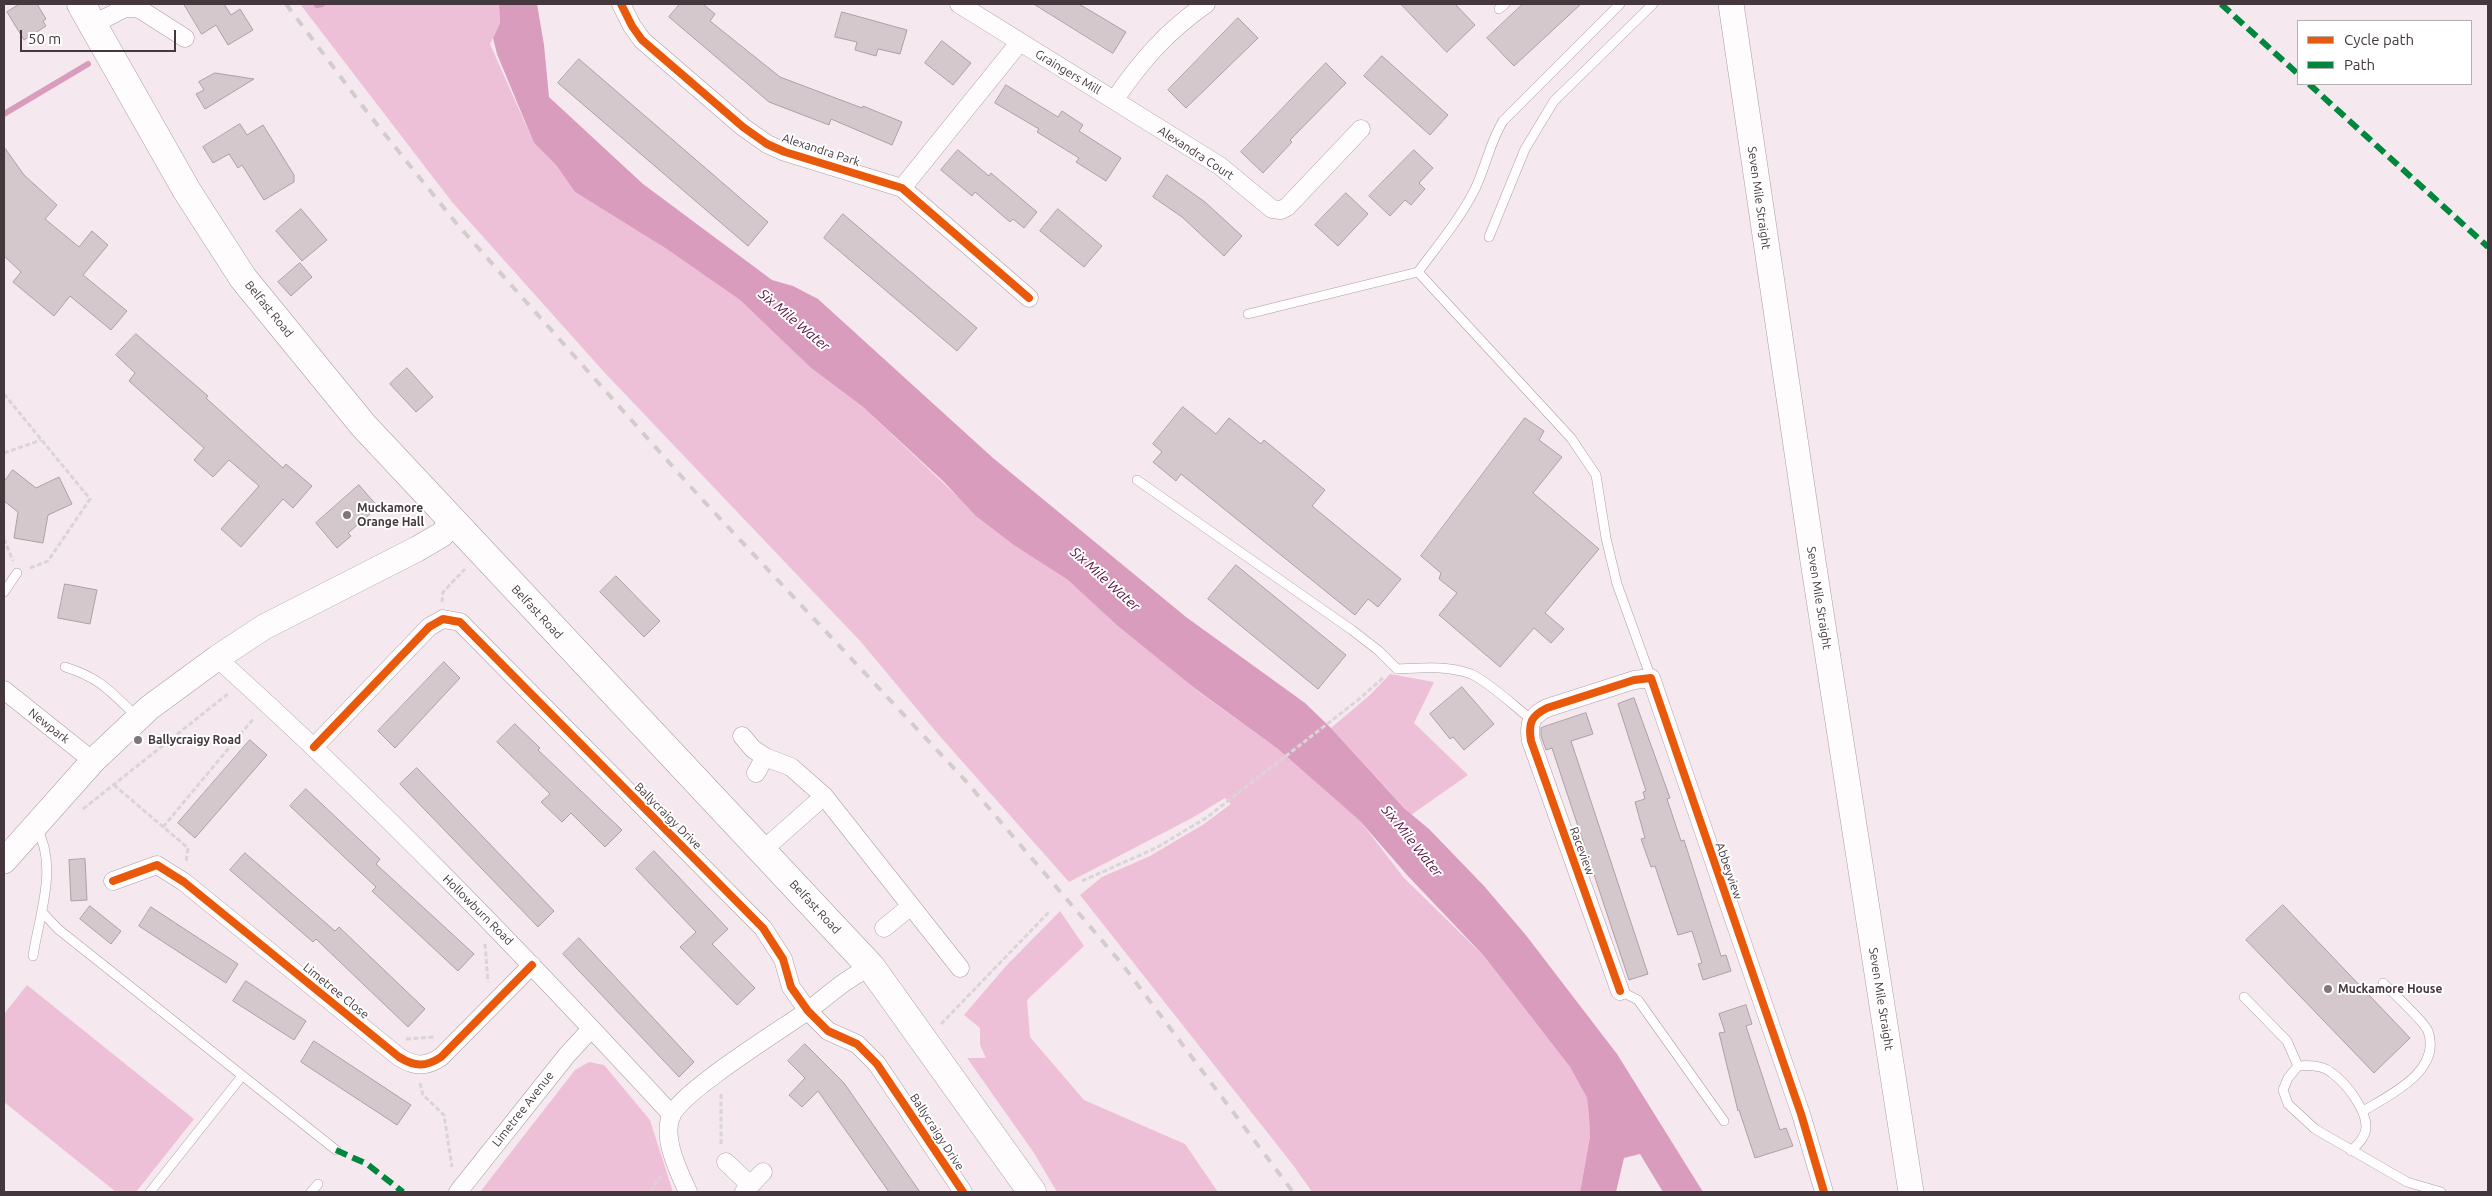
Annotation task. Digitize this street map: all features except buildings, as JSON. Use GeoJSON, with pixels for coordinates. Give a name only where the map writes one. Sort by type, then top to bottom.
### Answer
{"type":"FeatureCollection","features":[{"type":"Feature","properties":{"kind":"main road","name":"Seven Mile Straight"},"geometry":{"type":"LineString","coordinates":[[1731,4],[1813,562],[1911,1192]]}},
{"type":"Feature","properties":{"kind":"main road","name":"Belfast Road"},"geometry":{"type":"LineString","coordinates":[[87,14],[187,190],[243,278],[363,425],[481,553],[871,966],[1032,1192]]}},
{"type":"Feature","properties":{"kind":"main road"},"geometry":{"type":"LineString","coordinates":[[4,861],[93,761],[149,708],[217,658],[264,627],[417,549],[441,535],[454,523]]}},
{"type":"Feature","properties":{"kind":"street","name":"Alexandra Park"},"geometry":{"type":"LineString","coordinates":[[621,4],[632,26],[642,40],[755,136],[785,152],[902,188],[1029,298]]}},
{"type":"Feature","properties":{"kind":"street","name":"Graingers Mill"},"geometry":{"type":"LineString","coordinates":[[959,4],[1019,43],[1115,99],[1149,52],[1174,27],[1206,4]]}},
{"type":"Feature","properties":{"kind":"street"},"geometry":{"type":"LineString","coordinates":[[87,14],[125,8],[138,8],[185,38]]}},
{"type":"Feature","properties":{"kind":"street"},"geometry":{"type":"LineString","coordinates":[[902,188],[1019,43]]}},
{"type":"Feature","properties":{"kind":"street","name":"Alexandra Court"},"geometry":{"type":"LineString","coordinates":[[1115,99],[1167,135],[1220,166],[1268,207],[1276,210],[1287,206],[1361,129]]}},
{"type":"Feature","properties":{"kind":"street"},"geometry":{"type":"LineString","coordinates":[[314,747],[424,632],[440,620]]}},
{"type":"Feature","properties":{"kind":"street","name":"Ballycraigy Drive"},"geometry":{"type":"LineString","coordinates":[[440,620],[454,620],[469,630],[763,928],[783,959],[791,987],[808,1011],[828,1030],[857,1044],[877,1064],[963,1192]]}},
{"type":"Feature","properties":{"kind":"street","name":"Hollowburn Road"},"geometry":{"type":"LineString","coordinates":[[217,658],[314,747],[487,919],[672,1115]]}},
{"type":"Feature","properties":{"kind":"street"},"geometry":{"type":"LineString","coordinates":[[1531,719],[1547,708],[1634,680],[1651,678]]}},
{"type":"Feature","properties":{"kind":"street","name":"Abbeyview"},"geometry":{"type":"LineString","coordinates":[[1651,678],[1801,1114],[1824,1192]]}},
{"type":"Feature","properties":{"kind":"street","name":"Newpark"},"geometry":{"type":"LineString","coordinates":[[4,690],[93,761]]}},
{"type":"Feature","properties":{"kind":"street","name":"Raceview"},"geometry":{"type":"LineString","coordinates":[[1531,719],[1529,727],[1531,741],[1620,991]]}},
{"type":"Feature","properties":{"kind":"street"},"geometry":{"type":"LineString","coordinates":[[742,736],[753,750],[791,767],[824,796],[960,968]]}},
{"type":"Feature","properties":{"kind":"street"},"geometry":{"type":"LineString","coordinates":[[756,773],[765,757]]}},
{"type":"Feature","properties":{"kind":"street"},"geometry":{"type":"LineString","coordinates":[[763,850],[824,796]]}},
{"type":"Feature","properties":{"kind":"street","name":"Limetree Close"},"geometry":{"type":"LineString","coordinates":[[112,881],[157,865],[184,882],[399,1057],[416,1066]]}},
{"type":"Feature","properties":{"kind":"street"},"geometry":{"type":"LineString","coordinates":[[884,928],[911,906]]}},
{"type":"Feature","properties":{"kind":"street"},"geometry":{"type":"LineString","coordinates":[[416,1066],[433,1062],[458,1040],[532,966]]}},
{"type":"Feature","properties":{"kind":"street"},"geometry":{"type":"LineString","coordinates":[[688,1192],[670,1139],[672,1115],[687,1097],[718,1073],[808,1011],[855,974],[871,966]]}},
{"type":"Feature","properties":{"kind":"street","name":"Limetree Avenue"},"geometry":{"type":"LineString","coordinates":[[459,1190],[566,1055],[591,1029]]}},
{"type":"Feature","properties":{"kind":"street"},"geometry":{"type":"LineString","coordinates":[[726,1162],[747,1189],[763,1172]]}},
{"type":"Feature","properties":{"kind":"lane"},"geometry":{"type":"LineString","coordinates":[[1248,314],[1418,272],[1460,216],[1475,190],[1496,132],[1503,121],[1620,4]]}},
{"type":"Feature","properties":{"kind":"lane"},"geometry":{"type":"LineString","coordinates":[[1490,237],[1525,149],[1554,101],[1653,4]]}},
{"type":"Feature","properties":{"kind":"lane"},"geometry":{"type":"LineString","coordinates":[[1418,272],[1571,438],[1596,476],[1606,538],[1617,584],[1651,678]]}},
{"type":"Feature","properties":{"kind":"lane"},"geometry":{"type":"LineString","coordinates":[[1137,480],[1352,630],[1379,651],[1397,669],[1434,667],[1472,675],[1531,719]]}},
{"type":"Feature","properties":{"kind":"lane"},"geometry":{"type":"LineString","coordinates":[[4,592],[18,573]]}},
{"type":"Feature","properties":{"kind":"lane"},"geometry":{"type":"LineString","coordinates":[[65,668],[87,674],[102,683],[138,718]]}},
{"type":"Feature","properties":{"kind":"lane"},"geometry":{"type":"LineString","coordinates":[[33,956],[36,936],[43,913],[47,853],[44,840],[35,824]]}},
{"type":"Feature","properties":{"kind":"lane"},"geometry":{"type":"LineString","coordinates":[[43,913],[58,929],[336,1150]]}},
{"type":"Feature","properties":{"kind":"lane"},"geometry":{"type":"LineString","coordinates":[[2363,1112],[2416,1076],[2427,1060],[2430,1046],[2428,1030],[2383,983]]}},
{"type":"Feature","properties":{"kind":"lane"},"geometry":{"type":"LineString","coordinates":[[1620,991],[1638,1000],[1724,1121]]}},
{"type":"Feature","properties":{"kind":"lane"},"geometry":{"type":"LineString","coordinates":[[2244,996],[2287,1041],[2298,1066]]}},
{"type":"Feature","properties":{"kind":"lane"},"geometry":{"type":"LineString","coordinates":[[2351,1151],[2362,1139],[2366,1129],[2363,1112],[2343,1084],[2331,1072],[2312,1065],[2298,1066],[2288,1078],[2283,1090],[2288,1104],[2315,1129],[2351,1151],[2407,1182],[2441,1192]]}},
{"type":"Feature","properties":{"kind":"lane"},"geometry":{"type":"LineString","coordinates":[[150,1192],[242,1076]]}},
{"type":"Feature","properties":{"kind":"lane"},"geometry":{"type":"LineString","coordinates":[[311,1192],[318,1184]]}},
{"type":"Feature","properties":{"kind":"path"},"geometry":{"type":"LineString","coordinates":[[4,394],[90,499],[48,562],[18,573],[4,539]]}},
{"type":"Feature","properties":{"kind":"path"},"geometry":{"type":"LineString","coordinates":[[4,453],[41,440]]}},
{"type":"Feature","properties":{"kind":"path"},"geometry":{"type":"LineString","coordinates":[[440,620],[443,592],[481,553]]}},
{"type":"Feature","properties":{"kind":"path"},"geometry":{"type":"LineString","coordinates":[[1082,881],[1156,848],[1224,804],[1358,700],[1388,673]]}},
{"type":"Feature","properties":{"kind":"path"},"geometry":{"type":"LineString","coordinates":[[75,815],[243,682]]}},
{"type":"Feature","properties":{"kind":"path"},"geometry":{"type":"LineString","coordinates":[[163,827],[267,704]]}},
{"type":"Feature","properties":{"kind":"path"},"geometry":{"type":"LineString","coordinates":[[114,785],[188,848],[184,882]]}},
{"type":"Feature","properties":{"kind":"path"},"geometry":{"type":"LineString","coordinates":[[936,1030],[1049,912]]}},
{"type":"Feature","properties":{"kind":"path"},"geometry":{"type":"LineString","coordinates":[[487,919],[484,934],[488,984],[497,1001]]}},
{"type":"Feature","properties":{"kind":"path"},"geometry":{"type":"LineString","coordinates":[[381,1042],[446,1036],[458,1040]]}},
{"type":"Feature","properties":{"kind":"path"},"geometry":{"type":"LineString","coordinates":[[416,1066],[423,1095],[444,1115],[454,1180],[459,1190]]}},
{"type":"Feature","properties":{"kind":"path"},"geometry":{"type":"LineString","coordinates":[[718,1073],[721,1146],[726,1162]]}},
{"type":"Feature","properties":{"kind":"shaded area"},"geometry":{"type":"Polygon","coordinates":[[[300,4],[499,4],[500,23],[490,44],[534,143],[556,165],[575,192],[668,249],[740,300],[811,368],[863,407],[957,496],[1038,560],[1068,580],[1199,692],[1278,749],[1361,822],[1404,878],[1484,956],[1570,1067],[1587,1098],[1590,1137],[1580,1192],[1312,1192],[1293,1165],[1080,895],[1102,877],[1150,856],[1204,824],[1231,804],[1225,798],[1192,818],[1069,882],[937,733],[861,642],[604,372],[452,202],[300,4]]]}},
{"type":"Feature","properties":{"kind":"shaded area"},"geometry":{"type":"Polygon","coordinates":[[[1390,674],[1434,682],[1414,723],[1468,775],[1411,815],[1331,728],[1370,695],[1390,674]]]}},
{"type":"Feature","properties":{"kind":"shaded area"},"geometry":{"type":"Polygon","coordinates":[[[1060,911],[1084,946],[1027,1000],[1030,1037],[1084,1100],[1185,1144],[1218,1192],[1057,1192],[1034,1153],[967,1058],[986,1058],[980,1045],[980,1028],[964,1015],[1006,966],[1060,911]]]}},
{"type":"Feature","properties":{"kind":"shaded area"},"geometry":{"type":"Polygon","coordinates":[[[27,985],[194,1119],[136,1192],[116,1192],[4,1102],[4,1014],[27,985]]]}},
{"type":"Feature","properties":{"kind":"shaded area"},"geometry":{"type":"Polygon","coordinates":[[[589,1062],[604,1065],[650,1120],[673,1192],[480,1192],[575,1070],[589,1062]]]}},
{"type":"Feature","properties":{"kind":"water","name":"Six Mile Water"},"geometry":{"type":"Polygon","coordinates":[[[499,4],[537,4],[544,45],[549,97],[643,184],[772,280],[793,286],[818,299],[993,458],[1186,617],[1305,703],[1331,728],[1405,809],[1429,829],[1484,886],[1525,934],[1617,1054],[1703,1192],[1663,1192],[1640,1154],[1624,1158],[1616,1192],[1580,1192],[1590,1137],[1587,1098],[1570,1067],[1484,956],[1407,875],[1361,822],[1278,749],[1197,690],[1118,626],[1068,580],[1014,545],[976,516],[944,482],[863,407],[811,368],[740,300],[667,249],[575,192],[556,165],[534,143],[497,54],[493,38],[500,23],[499,4]]]}},
{"type":"Feature","properties":{"kind":"waterway"},"geometry":{"type":"LineString","coordinates":[[317,5],[322,4]]}},
{"type":"Feature","properties":{"kind":"waterway"},"geometry":{"type":"LineString","coordinates":[[4,114],[88,64]]}},
{"type":"Feature","properties":{"kind":"railway"},"geometry":{"type":"LineString","coordinates":[[286,4],[367,112],[456,223],[698,495],[964,779],[1122,964],[1293,1192]]}},
{"type":"Feature","properties":{"kind":"marked path"},"geometry":{"type":"LineString","coordinates":[[2221,4],[2297,73]]}},
{"type":"Feature","properties":{"kind":"marked path"},"geometry":{"type":"LineString","coordinates":[[2310,85],[2488,247]]}},
{"type":"Feature","properties":{"kind":"marked path"},"geometry":{"type":"LineString","coordinates":[[336,1150],[367,1164],[403,1192]]}},
{"type":"Feature","properties":{"kind":"cycle path"},"geometry":{"type":"LineString","coordinates":[[621,4],[632,26],[642,40],[743,127],[767,144],[785,152],[902,188],[1029,298]]}},
{"type":"Feature","properties":{"kind":"cycle path"},"geometry":{"type":"LineString","coordinates":[[314,747],[429,627],[443,619],[460,622],[763,928],[783,959],[791,987],[808,1011],[828,1031],[857,1044],[877,1064],[963,1192]]}},
{"type":"Feature","properties":{"kind":"cycle path"},"geometry":{"type":"LineString","coordinates":[[1620,991],[1531,741],[1530,729],[1534,717],[1547,708],[1634,680],[1651,678],[1801,1114],[1824,1192]]}},
{"type":"Feature","properties":{"kind":"cycle path"},"geometry":{"type":"LineString","coordinates":[[113,881],[157,865],[184,882],[399,1057],[410,1063],[420,1065],[430,1063],[441,1057],[532,965]]}},
{"type":"Feature","properties":{"kind":"place","name":"Muckamore Orange Hall"},"geometry":{"type":"Point","coordinates":[347,515]}},
{"type":"Feature","properties":{"kind":"place","name":"Ballycraigy Road"},"geometry":{"type":"Point","coordinates":[138,740]}},
{"type":"Feature","properties":{"kind":"place","name":"Muckamore House"},"geometry":{"type":"Point","coordinates":[2328,989]}}]}
